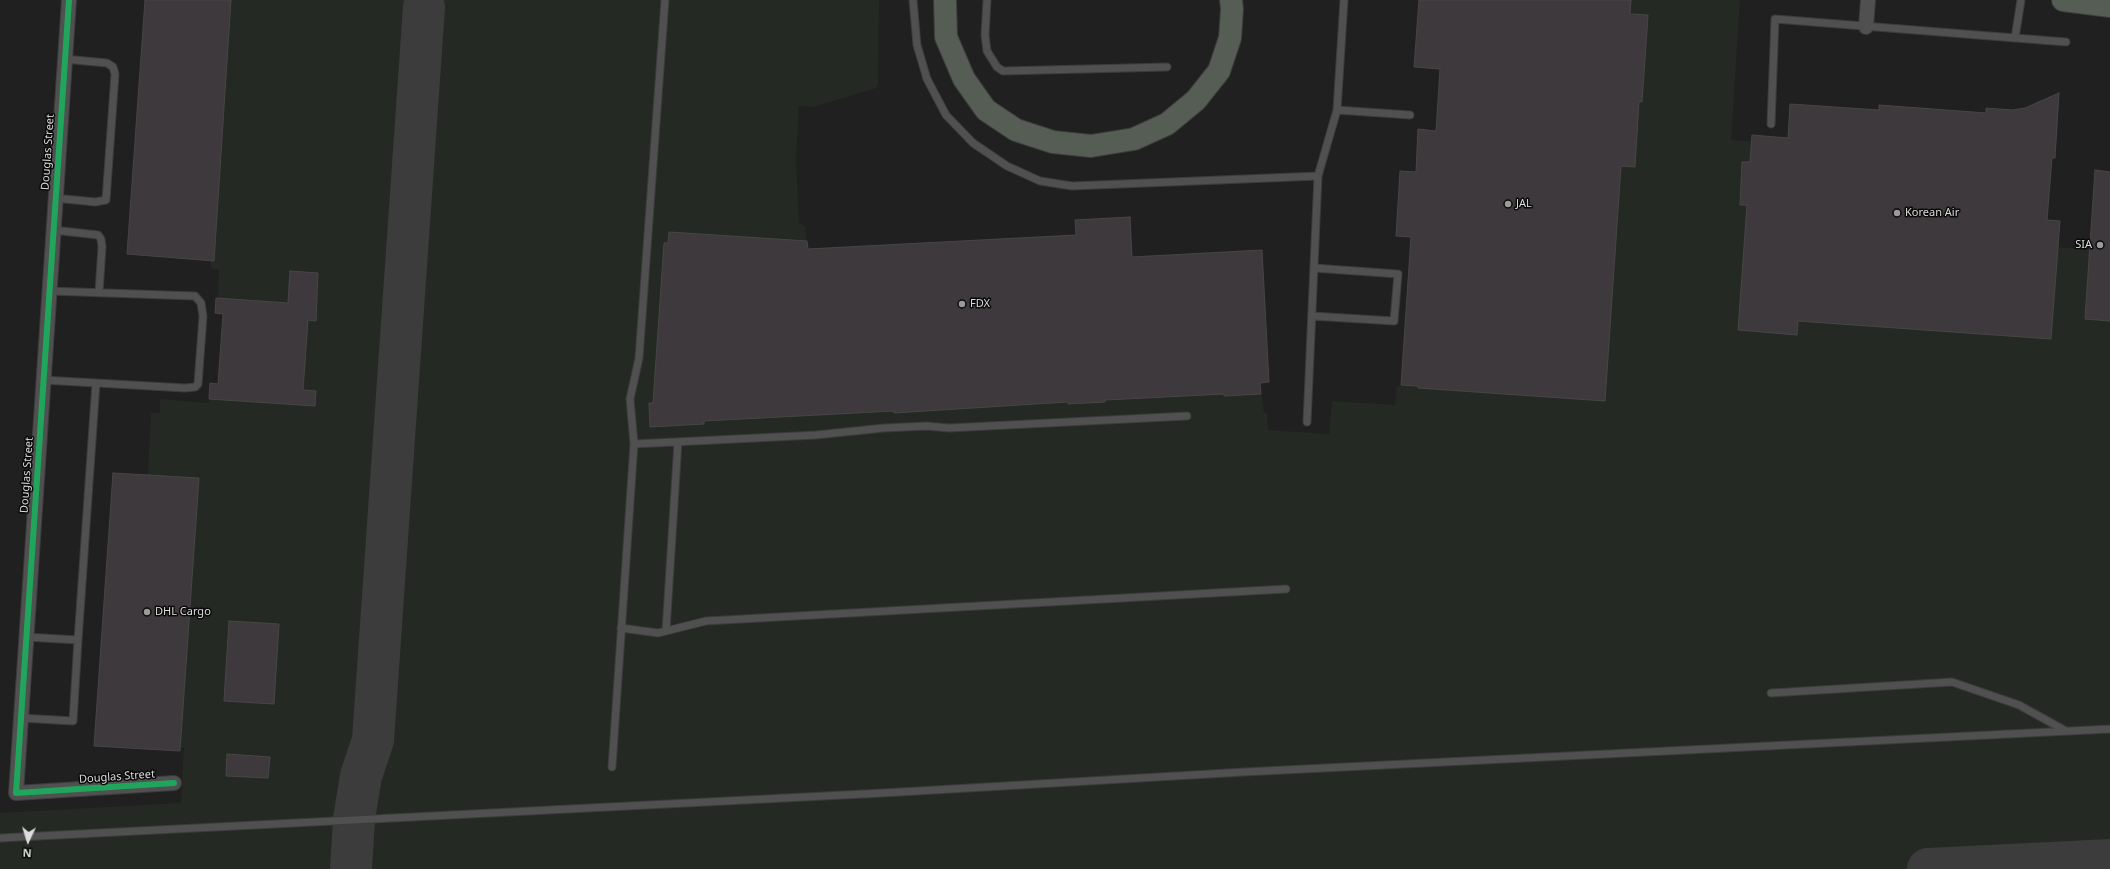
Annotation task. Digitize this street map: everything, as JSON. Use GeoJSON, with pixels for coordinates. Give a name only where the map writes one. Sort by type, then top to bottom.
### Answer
{"type":"FeatureCollection","features":[{"type":"Feature","properties":{"kind":"highway"},"geometry":{"type":"LineString","coordinates":[[945,0],[946,37],[964,80],[986,110],[1016,130],[1053,142],[1091,146],[1134,138],[1167,124],[1196,100],[1219,71],[1230,38],[1231,0]]}},
{"type":"Feature","properties":{"kind":"highway"},"geometry":{"type":"LineString","coordinates":[[2063,0],[2110,6]]}},
{"type":"Feature","properties":{"kind":"street","name":"Douglas Street"},"geometry":{"type":"LineString","coordinates":[[69,0],[16,793],[174,783]]}},
{"type":"Feature","properties":{"kind":"street"},"geometry":{"type":"LineString","coordinates":[[1866,27],[1868,0]]}},
{"type":"Feature","properties":{"kind":"lane"},"geometry":{"type":"LineString","coordinates":[[612,767],[634,444],[630,399],[639,358],[665,0]]}},
{"type":"Feature","properties":{"kind":"lane"},"geometry":{"type":"LineString","coordinates":[[913,0],[917,45],[927,79],[946,116],[973,143],[1006,166],[1040,181],[1072,186],[1318,176]]}},
{"type":"Feature","properties":{"kind":"lane"},"geometry":{"type":"LineString","coordinates":[[987,0],[985,35],[987,51],[998,67],[1003,71],[1167,67]]}},
{"type":"Feature","properties":{"kind":"lane"},"geometry":{"type":"LineString","coordinates":[[1307,422],[1318,176],[1337,110],[1344,0]]}},
{"type":"Feature","properties":{"kind":"lane"},"geometry":{"type":"LineString","coordinates":[[2015,38],[2021,0]]}},
{"type":"Feature","properties":{"kind":"lane"},"geometry":{"type":"LineString","coordinates":[[1771,124],[1775,19],[2066,42]]}},
{"type":"Feature","properties":{"kind":"lane"},"geometry":{"type":"LineString","coordinates":[[55,198],[95,202],[106,200],[115,74],[113,67],[107,63],[64,58]]}},
{"type":"Feature","properties":{"kind":"lane"},"geometry":{"type":"LineString","coordinates":[[1337,110],[1410,115]]}},
{"type":"Feature","properties":{"kind":"lane"},"geometry":{"type":"LineString","coordinates":[[53,230],[98,235],[101,240],[102,247],[99,292]]}},
{"type":"Feature","properties":{"kind":"lane"},"geometry":{"type":"LineString","coordinates":[[1312,316],[1394,321],[1398,274],[1314,268]]}},
{"type":"Feature","properties":{"kind":"lane"},"geometry":{"type":"LineString","coordinates":[[43,380],[185,388],[195,387],[198,384],[203,316],[202,303],[195,296],[49,291]]}},
{"type":"Feature","properties":{"kind":"lane"},"geometry":{"type":"LineString","coordinates":[[21,718],[73,721],[96,383]]}},
{"type":"Feature","properties":{"kind":"lane"},"geometry":{"type":"LineString","coordinates":[[634,444],[822,434],[884,428],[927,426],[949,428],[1187,416]]}},
{"type":"Feature","properties":{"kind":"lane"},"geometry":{"type":"LineString","coordinates":[[666,631],[678,442]]}},
{"type":"Feature","properties":{"kind":"lane"},"geometry":{"type":"LineString","coordinates":[[621,628],[658,633],[706,621],[1286,589]]}},
{"type":"Feature","properties":{"kind":"lane"},"geometry":{"type":"LineString","coordinates":[[26,637],[78,640]]}},
{"type":"Feature","properties":{"kind":"lane"},"geometry":{"type":"LineString","coordinates":[[1771,693],[1952,682],[2019,705],[2066,731]]}},
{"type":"Feature","properties":{"kind":"lane"},"geometry":{"type":"LineString","coordinates":[[0,838],[883,793],[1236,772],[2110,728]]}},
{"type":"Feature","properties":{"kind":"shaded area"},"geometry":{"type":"Polygon","coordinates":[[[146,0],[879,0],[878,85],[876,88],[813,107],[799,106],[796,157],[799,223],[805,226],[809,269],[1260,380],[1264,413],[1267,413],[1268,430],[1329,434],[1332,401],[1395,405],[1397,386],[1402,386],[1403,378],[1627,0],[1740,0],[1731,140],[1758,142],[1752,226],[2099,250],[2110,178],[2110,869],[0,869],[0,813],[181,803],[184,748],[134,743],[151,413],[160,413],[160,399],[209,403],[211,396],[221,396],[226,303],[218,302],[219,270],[211,269],[210,258],[146,0]]]}},
{"type":"Feature","properties":{"kind":"building"},"geometry":{"type":"Polygon","coordinates":[[[145,0],[231,0],[214,261],[127,254],[145,0]]]}},
{"type":"Feature","properties":{"kind":"building","name":"JAL"},"geometry":{"type":"Polygon","coordinates":[[[1419,0],[1631,0],[1630,14],[1648,15],[1642,102],[1639,101],[1635,167],[1621,166],[1605,401],[1418,388],[1418,386],[1401,385],[1411,237],[1396,236],[1400,171],[1416,172],[1418,129],[1436,131],[1440,69],[1414,67],[1419,0]]]}},
{"type":"Feature","properties":{"kind":"building","name":"Korean Air"},"geometry":{"type":"Polygon","coordinates":[[[2059,93],[2055,158],[2052,158],[2047,220],[2060,221],[2051,339],[1798,321],[1797,335],[1738,330],[1747,205],[1740,205],[1742,162],[1750,162],[1752,135],[1788,138],[1790,104],[1879,110],[1879,105],[1986,113],[1986,108],[2012,110],[2025,108],[2059,93]]]}},
{"type":"Feature","properties":{"kind":"building","name":"SIA"},"geometry":{"type":"Polygon","coordinates":[[[2095,170],[2110,172],[2110,321],[2085,319],[2095,170]]]}},
{"type":"Feature","properties":{"kind":"building","name":"FDX"},"geometry":{"type":"Polygon","coordinates":[[[1130,217],[1132,257],[1262,250],[1269,382],[1260,383],[1261,394],[1224,396],[1224,394],[1105,400],[1105,402],[1068,404],[1067,402],[894,413],[894,411],[704,421],[704,424],[650,427],[649,403],[653,403],[664,243],[668,243],[669,232],[807,241],[808,249],[1076,235],[1075,220],[1130,217]]]}},
{"type":"Feature","properties":{"kind":"building"},"geometry":{"type":"Polygon","coordinates":[[[290,271],[318,273],[316,321],[308,320],[303,390],[316,391],[315,406],[209,399],[210,383],[218,384],[223,314],[215,313],[216,298],[288,303],[290,271]]]}},
{"type":"Feature","properties":{"kind":"building","name":"DHL Cargo"},"geometry":{"type":"Polygon","coordinates":[[[113,473],[199,478],[180,751],[94,746],[113,473]]]}},
{"type":"Feature","properties":{"kind":"building"},"geometry":{"type":"Polygon","coordinates":[[[229,621],[279,624],[274,704],[224,701],[229,621]]]}},
{"type":"Feature","properties":{"kind":"building"},"geometry":{"type":"Polygon","coordinates":[[[227,754],[270,757],[268,778],[226,776],[227,754]]]}},
{"type":"Feature","properties":{"kind":"taxiway"},"geometry":{"type":"LineString","coordinates":[[351,869],[354,819],[361,776],[373,740],[424,7]]}},
{"type":"Feature","properties":{"kind":"taxiway"},"geometry":{"type":"LineString","coordinates":[[1928,869],[2110,860]]}},
{"type":"Feature","properties":{"kind":"cycle path"},"geometry":{"type":"LineString","coordinates":[[69,0],[16,793],[174,783]]}},
{"type":"Feature","properties":{"kind":"place","name":"JAL"},"geometry":{"type":"Point","coordinates":[1508,204]}},
{"type":"Feature","properties":{"kind":"place","name":"Korean Air"},"geometry":{"type":"Point","coordinates":[1897,213]}},
{"type":"Feature","properties":{"kind":"place","name":"SIA"},"geometry":{"type":"Point","coordinates":[2100,245]}},
{"type":"Feature","properties":{"kind":"place","name":"FDX"},"geometry":{"type":"Point","coordinates":[962,304]}},
{"type":"Feature","properties":{"kind":"place","name":"DHL Cargo"},"geometry":{"type":"Point","coordinates":[147,612]}}]}
